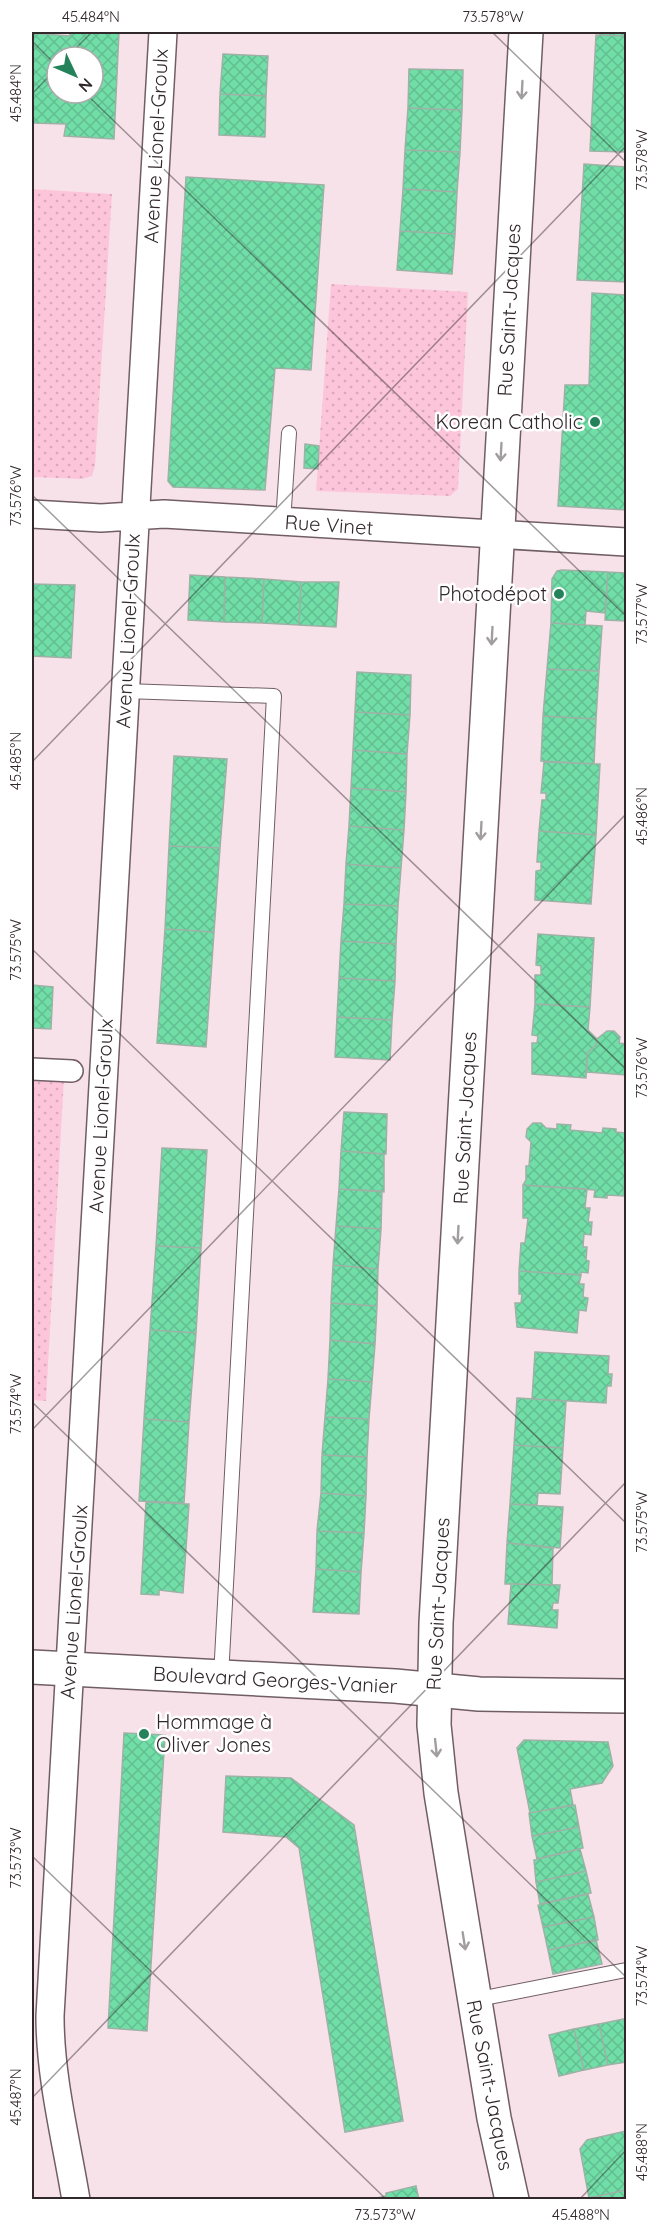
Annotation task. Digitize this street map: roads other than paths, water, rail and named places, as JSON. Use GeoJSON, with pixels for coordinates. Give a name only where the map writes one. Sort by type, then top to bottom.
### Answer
{"type":"FeatureCollection","features":[{"type":"Feature","properties":{"kind":"main road","name":"Rue Saint-Jacques"},"geometry":{"type":"LineString","coordinates":[[512,2199],[494,2118],[438,1771],[434,1690],[436,1611],[526,32]]}},
{"type":"Feature","properties":{"kind":"main road","name":"Boulevard Georges-Vanier"},"geometry":{"type":"LineString","coordinates":[[32,1668],[221,1677],[479,1694],[627,1696]]}},
{"type":"Feature","properties":{"kind":"street","name":"Avenue Lionel-Groulx"},"geometry":{"type":"LineString","coordinates":[[76,2199],[56,2091],[50,2026],[163,32]]}},
{"type":"Feature","properties":{"kind":"street","name":"Rue Vinet"},"geometry":{"type":"LineString","coordinates":[[32,514],[89,517],[164,514],[627,542]]}},
{"type":"Feature","properties":{"kind":"street"},"geometry":{"type":"LineString","coordinates":[[32,1069],[72,1071]]}},
{"type":"Feature","properties":{"kind":"lane"},"geometry":{"type":"LineString","coordinates":[[283,522],[289,434]]}},
{"type":"Feature","properties":{"kind":"lane"},"geometry":{"type":"LineString","coordinates":[[125,691],[274,696],[221,1677]]}},
{"type":"Feature","properties":{"kind":"lane"},"geometry":{"type":"LineString","coordinates":[[474,2000],[627,1970]]}},
{"type":"Feature","properties":{"kind":"place","name":"Korean Catholic"},"geometry":{"type":"Point","coordinates":[595,422]}},
{"type":"Feature","properties":{"kind":"place","name":"Photodépot"},"geometry":{"type":"Point","coordinates":[559,594]}},
{"type":"Feature","properties":{"kind":"place","name":"Hommage à Oliver Jones"},"geometry":{"type":"Point","coordinates":[144,1734]}}]}
